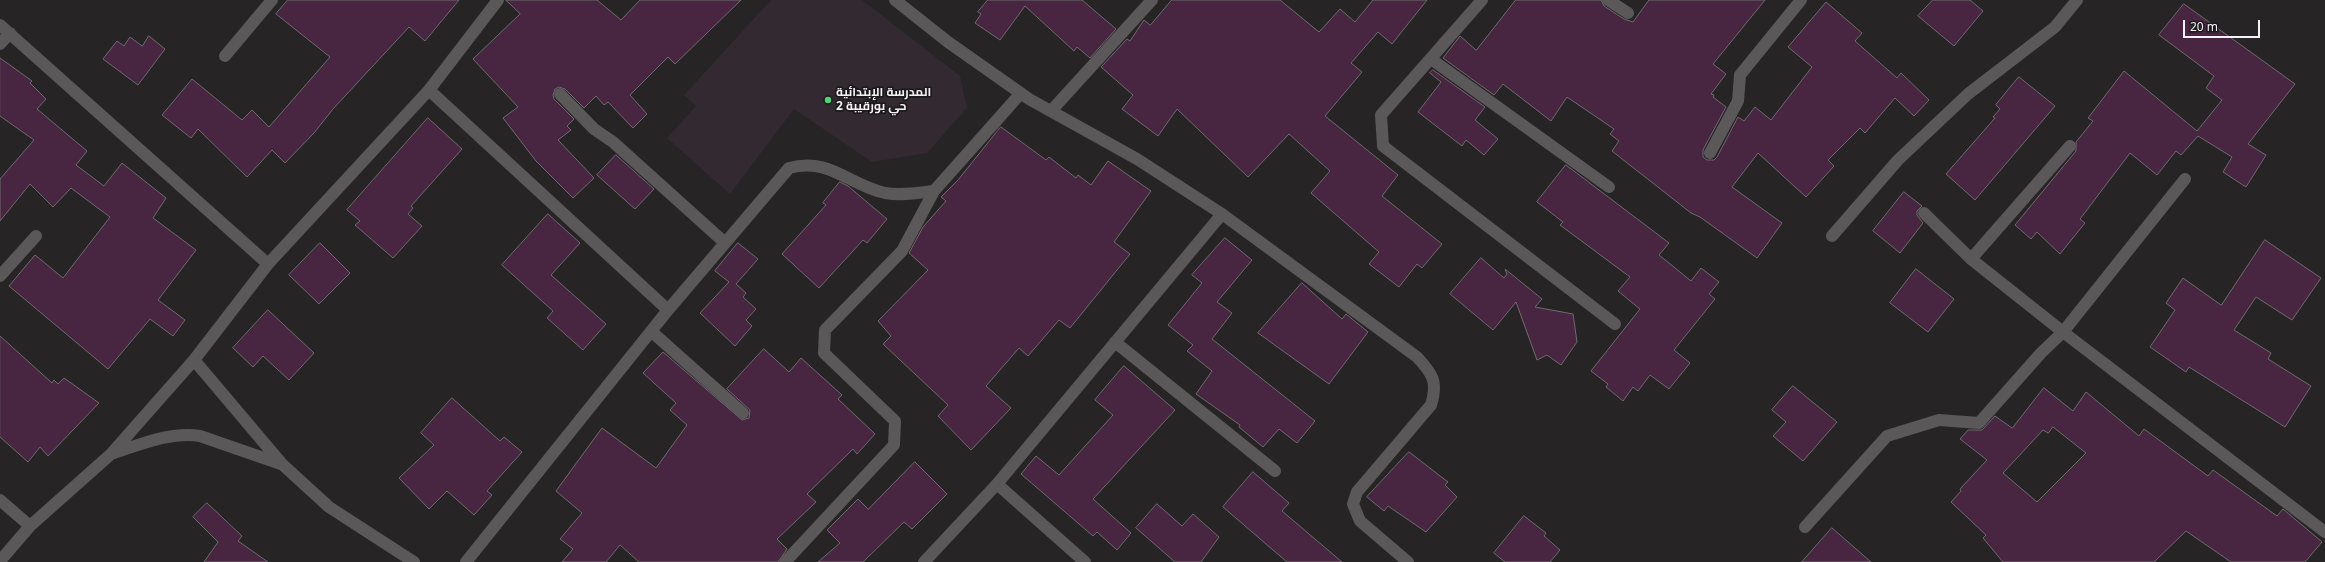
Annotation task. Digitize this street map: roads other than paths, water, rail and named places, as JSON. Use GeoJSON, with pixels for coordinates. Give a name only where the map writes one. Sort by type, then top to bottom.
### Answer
{"type":"FeatureCollection","features":[{"type":"Feature","properties":{"kind":"street"},"geometry":{"type":"LineString","coordinates":[[225,56],[272,0]]}},
{"type":"Feature","properties":{"kind":"street"},"geometry":{"type":"LineString","coordinates":[[0,562],[30,526],[111,454],[194,360],[268,264],[430,90],[498,0]]}},
{"type":"Feature","properties":{"kind":"street"},"geometry":{"type":"LineString","coordinates":[[896,0],[948,42],[1021,93],[1137,159],[1222,214],[1417,356],[1428,368],[1434,378],[1435,391],[1431,405],[1358,492],[1353,504],[1360,521],[1408,562]]}},
{"type":"Feature","properties":{"kind":"street"},"geometry":{"type":"LineString","coordinates":[[1051,111],[1152,0]]}},
{"type":"Feature","properties":{"kind":"street"},"geometry":{"type":"LineString","coordinates":[[1482,0],[1381,115],[1383,146],[1615,324]]}},
{"type":"Feature","properties":{"kind":"street"},"geometry":{"type":"LineString","coordinates":[[1608,0],[1628,13]]}},
{"type":"Feature","properties":{"kind":"street"},"geometry":{"type":"LineString","coordinates":[[1710,152],[1738,101],[1740,75],[1801,0]]}},
{"type":"Feature","properties":{"kind":"street"},"geometry":{"type":"LineString","coordinates":[[1832,236],[1903,155],[1968,94],[2055,27],[2077,0]]}},
{"type":"Feature","properties":{"kind":"street"},"geometry":{"type":"LineString","coordinates":[[0,25],[268,264]]}},
{"type":"Feature","properties":{"kind":"street"},"geometry":{"type":"LineString","coordinates":[[0,44],[10,33]]}},
{"type":"Feature","properties":{"kind":"street"},"geometry":{"type":"LineString","coordinates":[[1431,59],[1609,187]]}},
{"type":"Feature","properties":{"kind":"street"},"geometry":{"type":"LineString","coordinates":[[430,90],[668,310]]}},
{"type":"Feature","properties":{"kind":"street"},"geometry":{"type":"LineString","coordinates":[[785,562],[894,445],[895,421],[824,353],[825,330],[902,251],[934,190],[1021,93]]}},
{"type":"Feature","properties":{"kind":"street"},"geometry":{"type":"LineString","coordinates":[[560,94],[594,129],[613,142],[724,242]]}},
{"type":"Feature","properties":{"kind":"street"},"geometry":{"type":"LineString","coordinates":[[1972,259],[2070,146]]}},
{"type":"Feature","properties":{"kind":"street"},"geometry":{"type":"LineString","coordinates":[[469,561],[668,310],[724,242],[789,168],[804,164],[824,167],[885,193],[906,194],[934,190]]}},
{"type":"Feature","properties":{"kind":"street"},"geometry":{"type":"LineString","coordinates":[[1805,527],[1888,436],[1939,420],[1979,423],[2041,353],[2063,332],[2185,179]]}},
{"type":"Feature","properties":{"kind":"street"},"geometry":{"type":"LineString","coordinates":[[1924,213],[1972,259],[2063,332],[2325,532]]}},
{"type":"Feature","properties":{"kind":"street"},"geometry":{"type":"LineString","coordinates":[[924,562],[997,484],[1222,214]]}},
{"type":"Feature","properties":{"kind":"street"},"geometry":{"type":"LineString","coordinates":[[0,276],[36,236]]}},
{"type":"Feature","properties":{"kind":"street"},"geometry":{"type":"LineString","coordinates":[[652,332],[743,413]]}},
{"type":"Feature","properties":{"kind":"street"},"geometry":{"type":"LineString","coordinates":[[1115,342],[1275,471]]}},
{"type":"Feature","properties":{"kind":"street"},"geometry":{"type":"LineString","coordinates":[[194,360],[282,464],[329,507],[414,562]]}},
{"type":"Feature","properties":{"kind":"street"},"geometry":{"type":"LineString","coordinates":[[111,454],[162,438],[187,434],[200,436],[282,464]]}},
{"type":"Feature","properties":{"kind":"street"},"geometry":{"type":"LineString","coordinates":[[997,484],[1085,562]]}},
{"type":"Feature","properties":{"kind":"street"},"geometry":{"type":"LineString","coordinates":[[0,500],[30,526]]}},
{"type":"Feature","properties":{"kind":"place","name":"المدرسة الإبتدائية حي بورقيبة 2"},"geometry":{"type":"Point","coordinates":[828,100]}}]}
